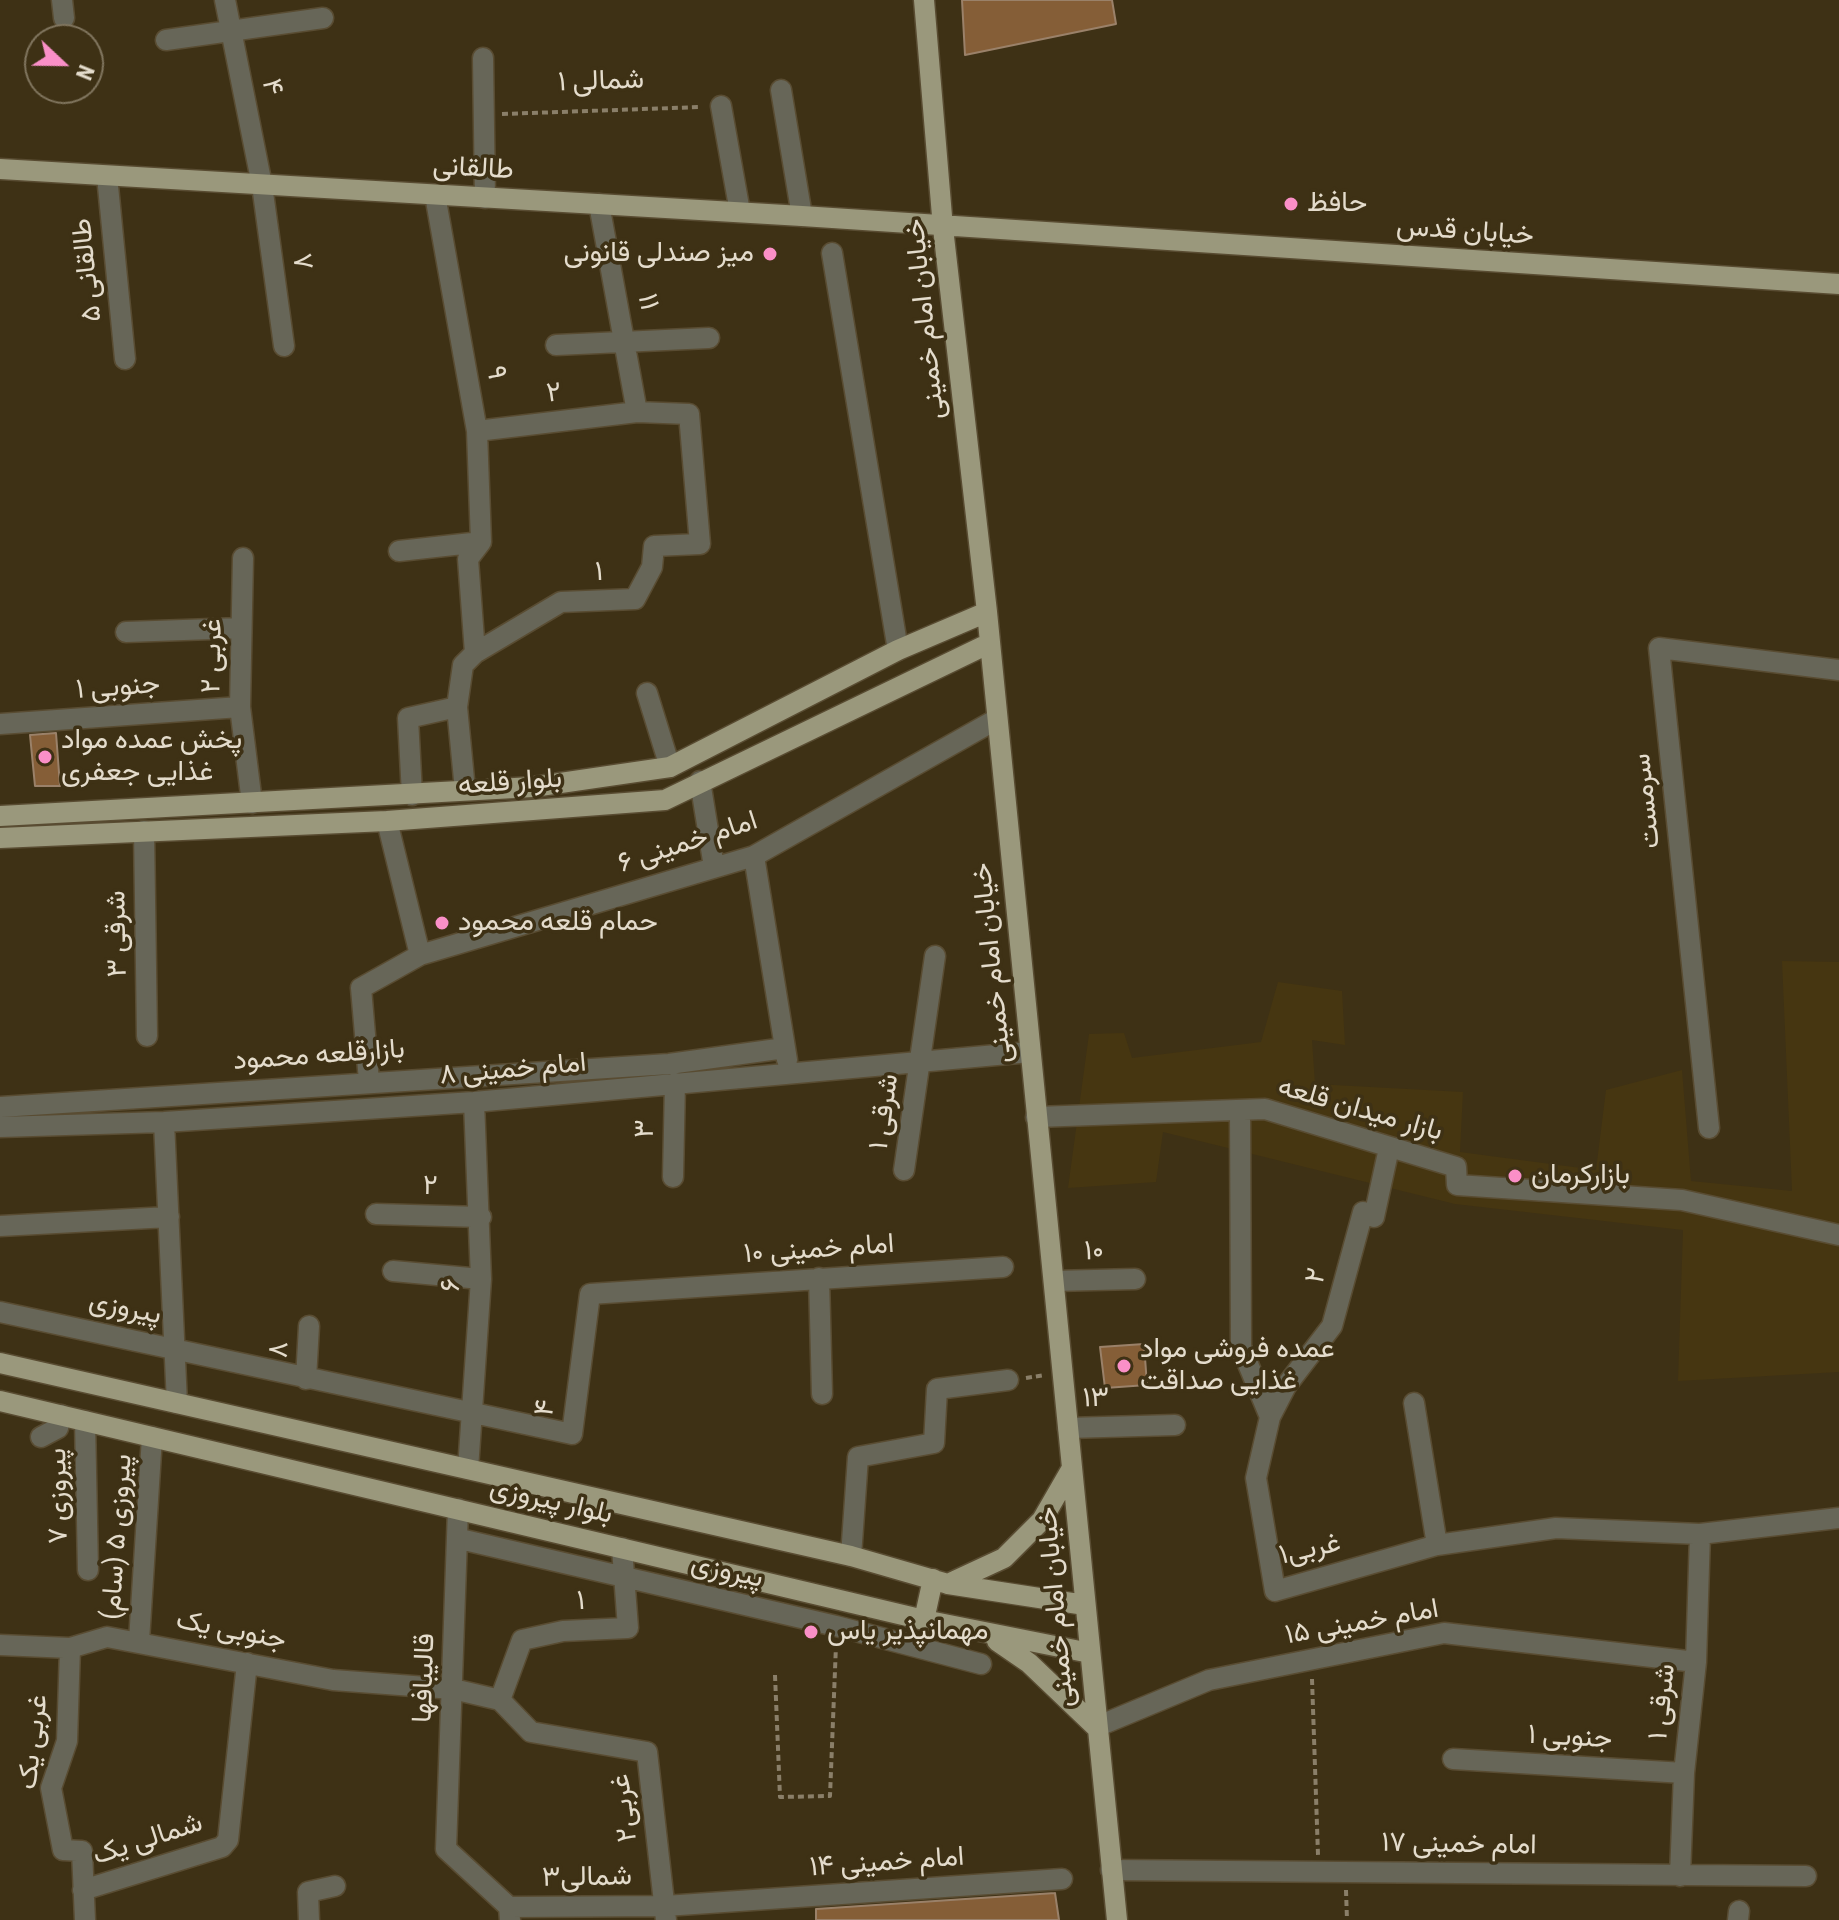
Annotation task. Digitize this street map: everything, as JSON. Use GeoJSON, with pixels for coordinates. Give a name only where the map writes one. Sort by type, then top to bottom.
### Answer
{"type":"FeatureCollection","features":[{"type":"Feature","properties":{"kind":"main road","name":"خیابان امام خمینی"},"geometry":{"type":"LineString","coordinates":[[924,0],[943,228],[987,612],[1117,1920]]}},
{"type":"Feature","properties":{"kind":"main road","name":"طالقانی"},"geometry":{"type":"LineString","coordinates":[[0,169],[740,212],[943,228]]}},
{"type":"Feature","properties":{"kind":"main road","name":"خیابان قدس"},"geometry":{"type":"LineString","coordinates":[[943,228],[1839,284]]}},
{"type":"Feature","properties":{"kind":"main road","name":"بلوار قلعه"},"geometry":{"type":"LineString","coordinates":[[0,816],[533,787],[670,767],[898,650],[987,612]]}},
{"type":"Feature","properties":{"kind":"main road","name":"بلوار قلعه"},"geometry":{"type":"LineString","coordinates":[[0,838],[387,821],[665,800],[990,643]]}},
{"type":"Feature","properties":{"kind":"main road","name":"بلوار پیروزی"},"geometry":{"type":"LineString","coordinates":[[0,1363],[851,1556],[940,1582],[1085,1605]]}},
{"type":"Feature","properties":{"kind":"main road","name":"بلوار پیروزی"},"geometry":{"type":"LineString","coordinates":[[0,1401],[924,1620],[1090,1653]]}},
{"type":"Feature","properties":{"kind":"main road"},"geometry":{"type":"LineString","coordinates":[[924,1620],[940,1582],[1004,1558],[1042,1520],[1072,1468]]}},
{"type":"Feature","properties":{"kind":"main road"},"geometry":{"type":"LineString","coordinates":[[979,1632],[1012,1648],[1096,1727]]}},
{"type":"Feature","properties":{"kind":"street","name":"۴"},"geometry":{"type":"LineString","coordinates":[[225,0],[262,185]]}},
{"type":"Feature","properties":{"kind":"street"},"geometry":{"type":"LineString","coordinates":[[166,40],[323,18]]}},
{"type":"Feature","properties":{"kind":"street"},"geometry":{"type":"LineString","coordinates":[[483,58],[485,198]]}},
{"type":"Feature","properties":{"kind":"street"},"geometry":{"type":"LineString","coordinates":[[781,90],[802,216]]}},
{"type":"Feature","properties":{"kind":"street"},"geometry":{"type":"LineString","coordinates":[[721,106],[740,212]]}},
{"type":"Feature","properties":{"kind":"street","name":"طالقانی ۵"},"geometry":{"type":"LineString","coordinates":[[107,176],[125,359]]}},
{"type":"Feature","properties":{"kind":"street","name":"۷"},"geometry":{"type":"LineString","coordinates":[[262,185],[284,346]]}},
{"type":"Feature","properties":{"kind":"street","name":"۹"},"geometry":{"type":"LineString","coordinates":[[435,195],[477,431],[481,542]]}},
{"type":"Feature","properties":{"kind":"street","name":"۱۱"},"geometry":{"type":"LineString","coordinates":[[599,204],[637,412]]}},
{"type":"Feature","properties":{"kind":"street"},"geometry":{"type":"LineString","coordinates":[[832,253],[898,650]]}},
{"type":"Feature","properties":{"kind":"street"},"geometry":{"type":"LineString","coordinates":[[556,345],[709,338]]}},
{"type":"Feature","properties":{"kind":"street","name":"۲"},"geometry":{"type":"LineString","coordinates":[[477,431],[637,412],[689,414],[700,544]]}},
{"type":"Feature","properties":{"kind":"street"},"geometry":{"type":"LineString","coordinates":[[399,551],[481,542]]}},
{"type":"Feature","properties":{"kind":"street"},"geometry":{"type":"LineString","coordinates":[[465,790],[457,707],[463,665],[475,653],[468,559],[481,542]]}},
{"type":"Feature","properties":{"kind":"street","name":"۱"},"geometry":{"type":"LineString","coordinates":[[475,653],[561,602],[635,599],[652,567],[654,546],[700,544]]}},
{"type":"Feature","properties":{"kind":"street","name":"۲ غربی"},"geometry":{"type":"LineString","coordinates":[[243,558],[240,707],[252,803]]}},
{"type":"Feature","properties":{"kind":"street"},"geometry":{"type":"LineString","coordinates":[[126,632],[241,628]]}},
{"type":"Feature","properties":{"kind":"street","name":"سرمست"},"geometry":{"type":"LineString","coordinates":[[1709,1128],[1659,648],[1839,670]]}},
{"type":"Feature","properties":{"kind":"street"},"geometry":{"type":"LineString","coordinates":[[647,693],[670,767]]}},
{"type":"Feature","properties":{"kind":"street","name":"۱ جنوبی"},"geometry":{"type":"LineString","coordinates":[[0,724],[240,707]]}},
{"type":"Feature","properties":{"kind":"street"},"geometry":{"type":"LineString","coordinates":[[412,795],[408,718],[457,707]]}},
{"type":"Feature","properties":{"kind":"street","name":"امام خمینی ۶"},"geometry":{"type":"LineString","coordinates":[[369,1081],[361,988],[420,955],[754,856],[997,719]]}},
{"type":"Feature","properties":{"kind":"street"},"geometry":{"type":"LineString","coordinates":[[700,781],[714,867]]}},
{"type":"Feature","properties":{"kind":"street"},"geometry":{"type":"LineString","coordinates":[[387,821],[420,955]]}},
{"type":"Feature","properties":{"kind":"street","name":"۳ شرقی"},"geometry":{"type":"LineString","coordinates":[[144,831],[147,1036]]}},
{"type":"Feature","properties":{"kind":"street"},"geometry":{"type":"LineString","coordinates":[[754,856],[788,1072]]}},
{"type":"Feature","properties":{"kind":"street","name":"۱ شرقی"},"geometry":{"type":"LineString","coordinates":[[904,1170],[935,956]]}},
{"type":"Feature","properties":{"kind":"street","name":"بازارقلعه محمود"},"geometry":{"type":"LineString","coordinates":[[0,1107],[669,1064],[785,1048]]}},
{"type":"Feature","properties":{"kind":"street","name":"امام خمینی ۸"},"geometry":{"type":"LineString","coordinates":[[0,1127],[164,1122],[474,1102],[1030,1052]]}},
{"type":"Feature","properties":{"kind":"street","name":"۳"},"geometry":{"type":"LineString","coordinates":[[673,1177],[675,1083]]}},
{"type":"Feature","properties":{"kind":"street","name":"۶"},"geometry":{"type":"LineString","coordinates":[[468,1469],[481,1279],[481,1217],[474,1102]]}},
{"type":"Feature","properties":{"kind":"street","name":"بازار میدان قلعه"},"geometry":{"type":"LineString","coordinates":[[1036,1117],[1265,1109],[1456,1167],[1457,1185],[1682,1200],[1839,1235]]}},
{"type":"Feature","properties":{"kind":"street"},"geometry":{"type":"LineString","coordinates":[[1240,1110],[1241,1347],[1270,1417]]}},
{"type":"Feature","properties":{"kind":"street"},"geometry":{"type":"LineString","coordinates":[[164,1122],[177,1403]]}},
{"type":"Feature","properties":{"kind":"street","name":"۲"},"geometry":{"type":"LineString","coordinates":[[1270,1417],[1286,1386],[1332,1326],[1363,1212],[1374,1217],[1389,1148]]}},
{"type":"Feature","properties":{"kind":"street","name":"۲"},"geometry":{"type":"LineString","coordinates":[[376,1214],[481,1217]]}},
{"type":"Feature","properties":{"kind":"street"},"geometry":{"type":"LineString","coordinates":[[0,1226],[169,1217]]}},
{"type":"Feature","properties":{"kind":"street","name":"امام خمینی ۱۰"},"geometry":{"type":"LineString","coordinates":[[590,1294],[1003,1267]]}},
{"type":"Feature","properties":{"kind":"street"},"geometry":{"type":"LineString","coordinates":[[393,1271],[481,1279]]}},
{"type":"Feature","properties":{"kind":"street"},"geometry":{"type":"LineString","coordinates":[[819,1278],[822,1394]]}},
{"type":"Feature","properties":{"kind":"street","name":"۱۰"},"geometry":{"type":"LineString","coordinates":[[1054,1281],[1135,1279]]}},
{"type":"Feature","properties":{"kind":"street","name":"۴"},"geometry":{"type":"LineString","coordinates":[[473,1414],[572,1434],[590,1294]]}},
{"type":"Feature","properties":{"kind":"street","name":"پیروزی"},"geometry":{"type":"LineString","coordinates":[[0,1312],[473,1414]]}},
{"type":"Feature","properties":{"kind":"street","name":"۸"},"geometry":{"type":"LineString","coordinates":[[306,1379],[309,1326]]}},
{"type":"Feature","properties":{"kind":"street"},"geometry":{"type":"LineString","coordinates":[[851,1556],[858,1457],[934,1443],[937,1389],[1008,1380]]}},
{"type":"Feature","properties":{"kind":"street"},"geometry":{"type":"LineString","coordinates":[[1414,1403],[1437,1545]]}},
{"type":"Feature","properties":{"kind":"street"},"geometry":{"type":"LineString","coordinates":[[41,1437],[58,1428],[61,1415]]}},
{"type":"Feature","properties":{"kind":"street","name":"غربی۱"},"geometry":{"type":"LineString","coordinates":[[1270,1417],[1256,1478],[1275,1591],[1437,1545],[1556,1528],[1700,1534],[1839,1518]]}},
{"type":"Feature","properties":{"kind":"street","name":"پیروزی ۷"},"geometry":{"type":"LineString","coordinates":[[85,1421],[88,1570]]}},
{"type":"Feature","properties":{"kind":"street","name":"۱۳"},"geometry":{"type":"LineString","coordinates":[[1068,1428],[1175,1425]]}},
{"type":"Feature","properties":{"kind":"street","name":"پیروزی ۵ (سام)"},"geometry":{"type":"LineString","coordinates":[[139,1641],[152,1437]]}},
{"type":"Feature","properties":{"kind":"street","name":"قالیبافها"},"geometry":{"type":"LineString","coordinates":[[458,1509],[460,1539],[446,1849],[510,1914]]}},
{"type":"Feature","properties":{"kind":"street","name":"۱ شرقی"},"geometry":{"type":"LineString","coordinates":[[1680,1876],[1684,1773],[1696,1662],[1700,1534]]}},
{"type":"Feature","properties":{"kind":"street","name":"پیروزی"},"geometry":{"type":"LineString","coordinates":[[460,1539],[836,1626],[981,1664]]}},
{"type":"Feature","properties":{"kind":"street","name":"۱"},"geometry":{"type":"LineString","coordinates":[[500,1700],[522,1640],[563,1631],[628,1628],[622,1548]]}},
{"type":"Feature","properties":{"kind":"street","name":"امام خمینی ۱۵"},"geometry":{"type":"LineString","coordinates":[[1096,1727],[1209,1680],[1444,1633],[1696,1662]]}},
{"type":"Feature","properties":{"kind":"street","name":"جنوبی یک"},"geometry":{"type":"LineString","coordinates":[[0,1645],[70,1648],[107,1637],[333,1680],[453,1689],[500,1700]]}},
{"type":"Feature","properties":{"kind":"street","name":"غربی یک"},"geometry":{"type":"LineString","coordinates":[[70,1648],[67,1741],[51,1788],[63,1850],[82,1851],[85,1920]]}},
{"type":"Feature","properties":{"kind":"street","name":"شمالی یک"},"geometry":{"type":"LineString","coordinates":[[83,1890],[222,1847],[228,1840],[247,1663]]}},
{"type":"Feature","properties":{"kind":"street","name":"غربی۲"},"geometry":{"type":"LineString","coordinates":[[500,1700],[531,1732],[647,1752],[666,1913]]}},
{"type":"Feature","properties":{"kind":"street","name":"۱ جنوبی"},"geometry":{"type":"LineString","coordinates":[[1453,1759],[1684,1773]]}},
{"type":"Feature","properties":{"kind":"street","name":"امام خمینی ۱۷"},"geometry":{"type":"LineString","coordinates":[[1111,1870],[1806,1876]]}},
{"type":"Feature","properties":{"kind":"street","name":"امام خمینی ۱۴"},"geometry":{"type":"LineString","coordinates":[[666,1913],[1062,1879]]}},
{"type":"Feature","properties":{"kind":"street"},"geometry":{"type":"LineString","coordinates":[[309,1920],[308,1892],[335,1886]]}},
{"type":"Feature","properties":{"kind":"street","name":"شمالی۳"},"geometry":{"type":"LineString","coordinates":[[510,1914],[666,1913]]}},
{"type":"Feature","properties":{"kind":"path","name":"۱ شمالی"},"geometry":{"type":"LineString","coordinates":[[484,114],[721,106]]}},
{"type":"Feature","properties":{"kind":"path"},"geometry":{"type":"LineString","coordinates":[[1008,1380],[1062,1373]]}},
{"type":"Feature","properties":{"kind":"path"},"geometry":{"type":"LineString","coordinates":[[775,1675],[780,1797],[830,1796],[836,1626]]}},
{"type":"Feature","properties":{"kind":"path"},"geometry":{"type":"LineString","coordinates":[[1312,1661],[1318,1872]]}},
{"type":"Feature","properties":{"kind":"path"},"geometry":{"type":"LineString","coordinates":[[1346,1871],[1347,1920]]}},
{"type":"Feature","properties":{"kind":"shaded area","name":"بازارکرمان"},"geometry":{"type":"Polygon","coordinates":[[[1782,961],[1839,962],[1839,1372],[1678,1381],[1683,1230],[1455,1204],[1163,1132],[1156,1182],[1068,1188],[1089,1034],[1124,1033],[1132,1058],[1261,1042],[1278,982],[1342,991],[1345,1045],[1312,1040],[1315,1084],[1463,1092],[1460,1152],[1596,1170],[1606,1090],[1682,1070],[1691,1181],[1792,1191],[1782,961]]]}},
{"type":"Feature","properties":{"kind":"building"},"geometry":{"type":"Polygon","coordinates":[[[962,0],[1112,0],[1116,24],[965,55],[962,0]]]}},
{"type":"Feature","properties":{"kind":"building","name":"پخش عمده مواد غذایی جعفری"},"geometry":{"type":"Polygon","coordinates":[[[56,733],[60,786],[35,786],[30,735],[56,733]]]}},
{"type":"Feature","properties":{"kind":"building","name":"عمده فروشی مواد غذایی صداقت"},"geometry":{"type":"Polygon","coordinates":[[[1144,1344],[1147,1385],[1105,1388],[1100,1347],[1144,1344]]]}},
{"type":"Feature","properties":{"kind":"building"},"geometry":{"type":"Polygon","coordinates":[[[1055,1893],[1059,1920],[816,1920],[816,1909],[1055,1893]]]}},
{"type":"Feature","properties":{"kind":"place","name":"حافظ"},"geometry":{"type":"Point","coordinates":[1291,204]}},
{"type":"Feature","properties":{"kind":"place","name":"میز صندلی قانونی"},"geometry":{"type":"Point","coordinates":[770,254]}},
{"type":"Feature","properties":{"kind":"place","name":"پخش عمده مواد غذایی جعفری"},"geometry":{"type":"Point","coordinates":[45,757]}},
{"type":"Feature","properties":{"kind":"place","name":"حمام قلعه محمود"},"geometry":{"type":"Point","coordinates":[442,923]}},
{"type":"Feature","properties":{"kind":"place","name":"بازارکرمان"},"geometry":{"type":"Point","coordinates":[1515,1176]}},
{"type":"Feature","properties":{"kind":"place","name":"عمده فروشی مواد غذایی صداقت"},"geometry":{"type":"Point","coordinates":[1124,1366]}},
{"type":"Feature","properties":{"kind":"place","name":"مهمانپذیر یاس"},"geometry":{"type":"Point","coordinates":[811,1632]}}]}
